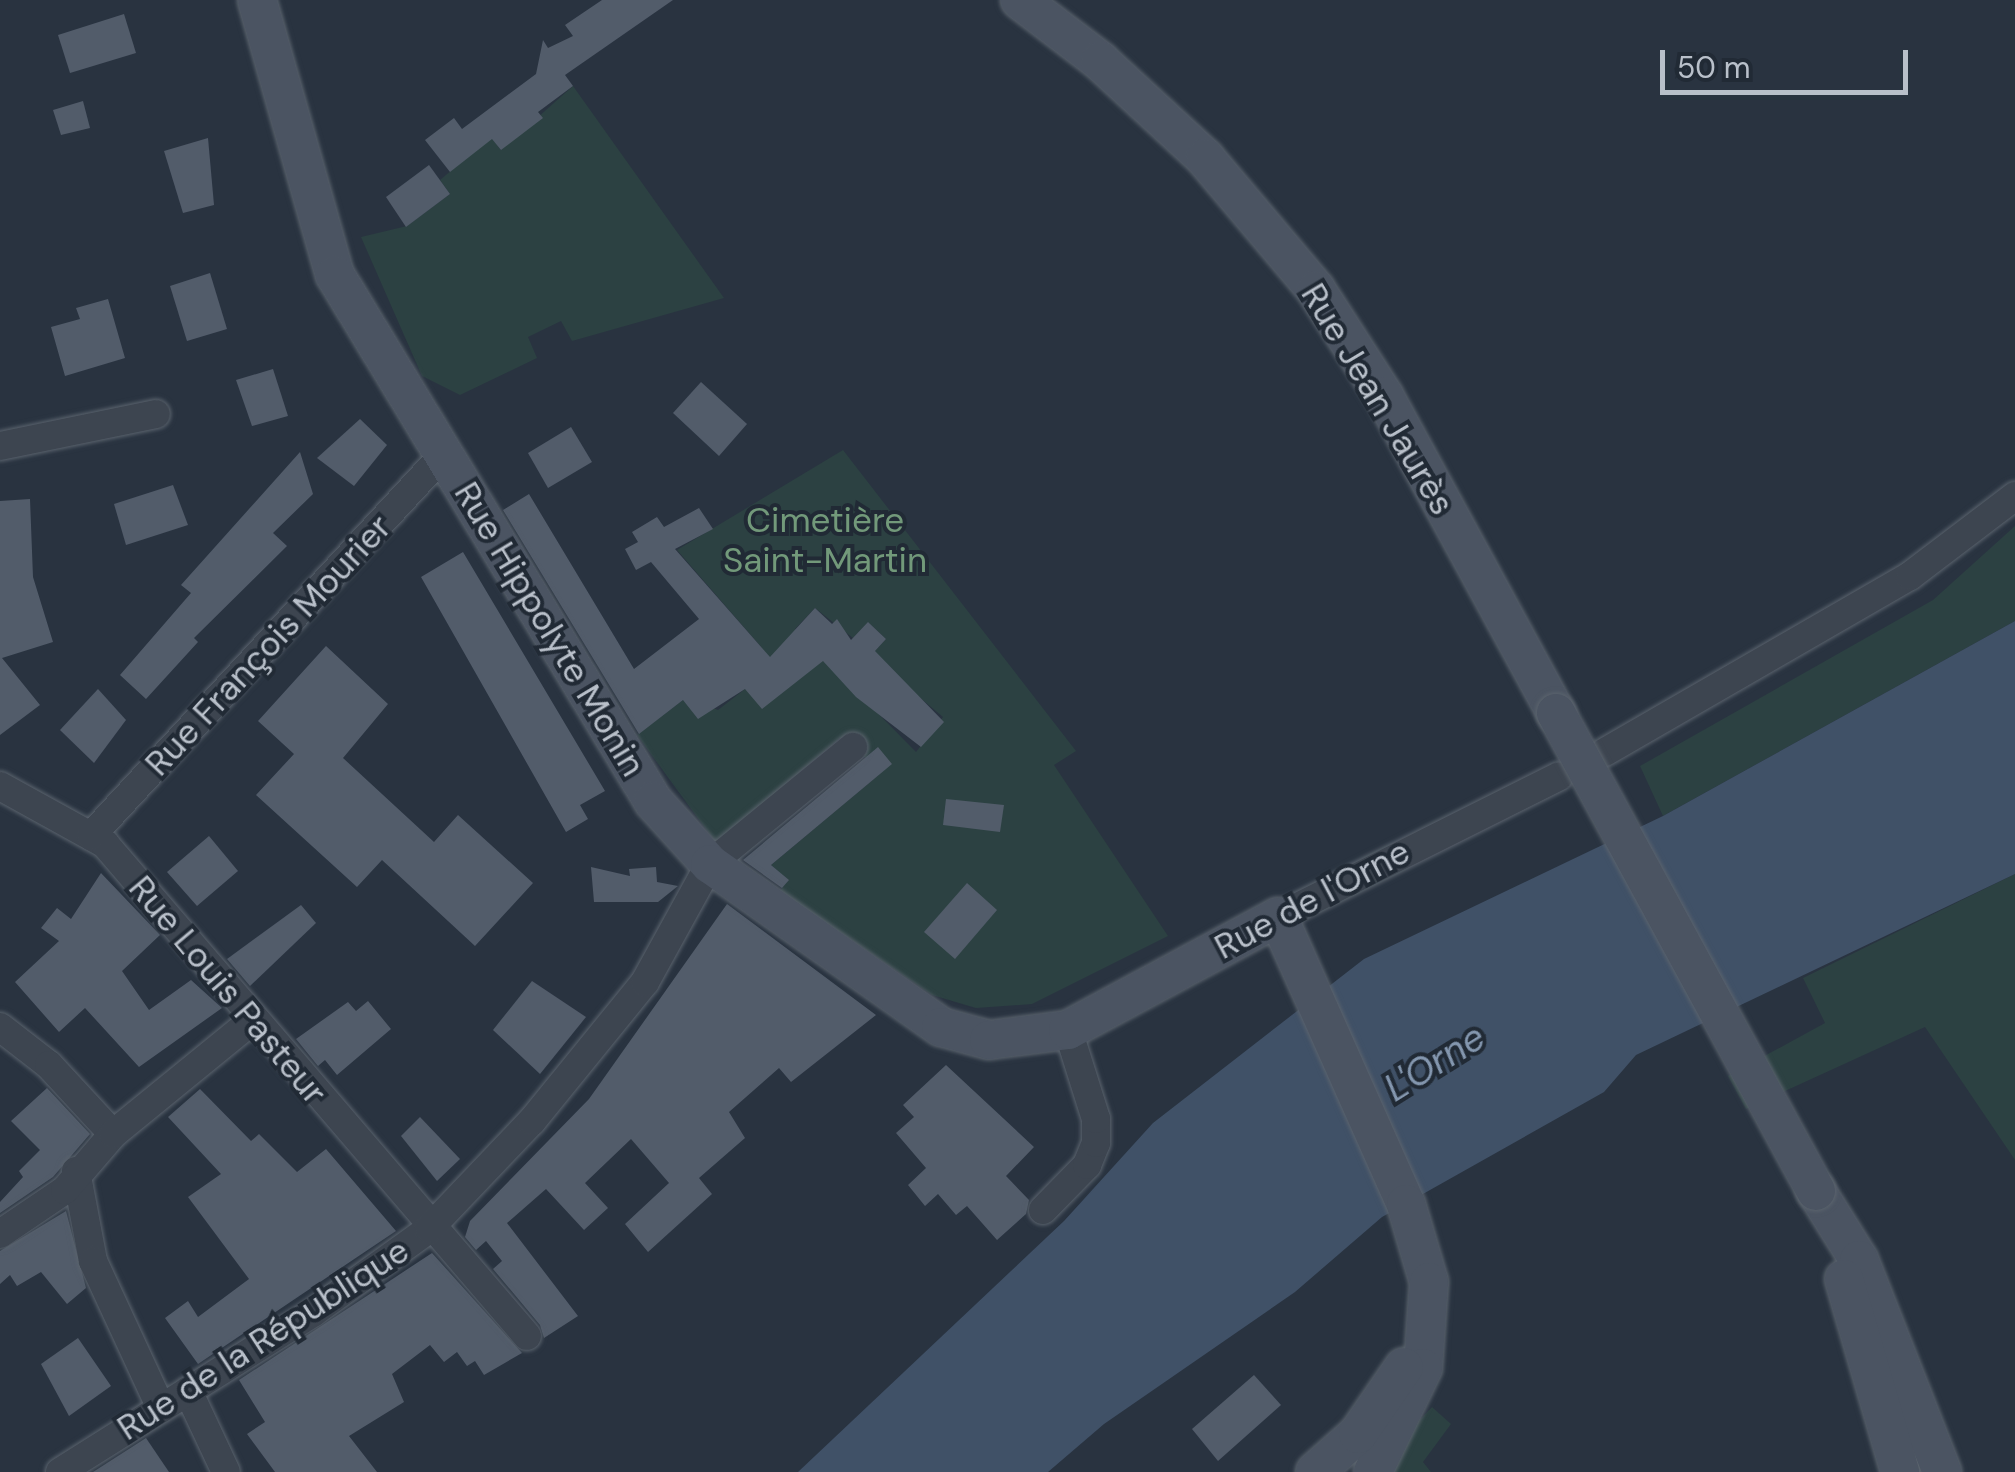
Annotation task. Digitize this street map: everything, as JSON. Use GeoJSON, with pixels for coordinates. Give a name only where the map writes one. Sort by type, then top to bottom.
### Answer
{"type":"FeatureCollection","features":[{"type":"Feature","properties":{"kind":"street","name":"Rue Hippolyte Monin"},"geometry":{"type":"LineString","coordinates":[[257,0],[326,254],[653,801],[710,864],[941,1027],[988,1040],[1068,1030]]}},
{"type":"Feature","properties":{"kind":"street","name":"Rue Jean Jaurès"},"geometry":{"type":"LineString","coordinates":[[1020,0],[1154,108],[1260,218],[1316,290],[1384,396],[1816,1191]]}},
{"type":"Feature","properties":{"kind":"street"},"geometry":{"type":"LineString","coordinates":[[0,446],[156,414]]}},
{"type":"Feature","properties":{"kind":"street","name":"Rue François Mourier"},"geometry":{"type":"LineString","coordinates":[[91,836],[444,453]]}},
{"type":"Feature","properties":{"kind":"street"},"geometry":{"type":"LineString","coordinates":[[1605,752],[1910,576],[2015,496]]}},
{"type":"Feature","properties":{"kind":"street"},"geometry":{"type":"LineString","coordinates":[[710,864],[853,747]]}},
{"type":"Feature","properties":{"kind":"street","name":"Rue de l'Orne"},"geometry":{"type":"LineString","coordinates":[[1068,1030],[1278,917],[1559,776]]}},
{"type":"Feature","properties":{"kind":"street","name":"Rue Louis Pasteur"},"geometry":{"type":"LineString","coordinates":[[0,786],[106,844],[428,1229],[447,1241],[527,1336]]}},
{"type":"Feature","properties":{"kind":"street","name":"Rue de la République"},"geometry":{"type":"LineString","coordinates":[[60,1472],[428,1229],[532,1120],[645,982],[710,864]]}},
{"type":"Feature","properties":{"kind":"street"},"geometry":{"type":"LineString","coordinates":[[1278,917],[1406,1204],[1430,1282],[1430,1328],[1423,1368],[1373,1472]]}},
{"type":"Feature","properties":{"kind":"street"},"geometry":{"type":"LineString","coordinates":[[0,1234],[66,1190],[76,1170],[113,1134],[253,1020]]}},
{"type":"Feature","properties":{"kind":"street"},"geometry":{"type":"LineString","coordinates":[[0,1027],[49,1065],[113,1134]]}},
{"type":"Feature","properties":{"kind":"street"},"geometry":{"type":"LineString","coordinates":[[1043,1210],[1088,1165],[1096,1144],[1096,1119],[1068,1030]]}},
{"type":"Feature","properties":{"kind":"street"},"geometry":{"type":"LineString","coordinates":[[76,1170],[93,1261],[161,1408]]}},
{"type":"Feature","properties":{"kind":"street"},"geometry":{"type":"LineString","coordinates":[[1816,1191],[1900,1472]]}},
{"type":"Feature","properties":{"kind":"street"},"geometry":{"type":"LineString","coordinates":[[1816,1191],[1859,1260],[1942,1472]]}},
{"type":"Feature","properties":{"kind":"street"},"geometry":{"type":"LineString","coordinates":[[1315,1472],[1358,1434],[1430,1328]]}},
{"type":"Feature","properties":{"kind":"street"},"geometry":{"type":"LineString","coordinates":[[188,1391],[226,1472]]}},
{"type":"Feature","properties":{"kind":"green space"},"geometry":{"type":"Polygon","coordinates":[[[573,86],[724,298],[572,341],[561,321],[528,337],[537,358],[460,395],[422,376],[361,237],[407,226],[450,194],[440,180],[491,137],[501,150],[573,86]]]}},
{"type":"Feature","properties":{"kind":"green space","name":"Cimetière Saint-Martin"},"geometry":{"type":"Polygon","coordinates":[[[843,450],[1076,751],[1054,765],[1168,936],[1032,1004],[976,1008],[932,995],[780,891],[788,880],[771,865],[881,773],[847,740],[840,738],[716,843],[637,735],[687,697],[718,710],[745,689],[762,648],[677,550],[843,450]],[[815,608],[795,629],[916,752],[943,717],[870,656],[886,639],[869,623],[853,638],[815,608]]]}},
{"type":"Feature","properties":{"kind":"green space"},"geometry":{"type":"Polygon","coordinates":[[[2015,526],[2015,621],[1663,816],[1640,766],[1933,600],[2015,526]]]}},
{"type":"Feature","properties":{"kind":"green space"},"geometry":{"type":"Polygon","coordinates":[[[2015,874],[2015,1160],[1925,1027],[1746,1109],[1728,1076],[1825,1023],[1803,978],[2015,874]]]}},
{"type":"Feature","properties":{"kind":"green space"},"geometry":{"type":"Polygon","coordinates":[[[1432,1407],[1451,1424],[1423,1462],[1431,1472],[1390,1472],[1410,1430],[1432,1407]]]}},
{"type":"Feature","properties":{"kind":"water","name":"L'Orne"},"geometry":{"type":"Polygon","coordinates":[[[2015,621],[2015,874],[1636,1055],[1604,1092],[1382,1217],[1295,1292],[1104,1424],[1048,1472],[798,1472],[1064,1221],[1153,1123],[1364,959],[1663,816],[2015,621]]]}},
{"type":"Feature","properties":{"kind":"building"},"geometry":{"type":"Polygon","coordinates":[[[602,0],[673,0],[565,75],[573,86],[538,112],[543,118],[501,150],[492,139],[450,172],[425,140],[454,118],[462,129],[536,74],[543,40],[548,48],[573,36],[565,25],[602,0]]]}},
{"type":"Feature","properties":{"kind":"building"},"geometry":{"type":"Polygon","coordinates":[[[124,14],[136,53],[70,73],[58,35],[124,14]]]}},
{"type":"Feature","properties":{"kind":"building"},"geometry":{"type":"Polygon","coordinates":[[[83,101],[90,128],[61,135],[53,110],[83,101]]]}},
{"type":"Feature","properties":{"kind":"building"},"geometry":{"type":"Polygon","coordinates":[[[208,138],[214,205],[183,213],[164,151],[208,138]]]}},
{"type":"Feature","properties":{"kind":"building"},"geometry":{"type":"Polygon","coordinates":[[[429,165],[450,194],[406,227],[386,197],[429,165]]]}},
{"type":"Feature","properties":{"kind":"building"},"geometry":{"type":"Polygon","coordinates":[[[210,273],[227,329],[187,341],[170,286],[210,273]]]}},
{"type":"Feature","properties":{"kind":"building"},"geometry":{"type":"Polygon","coordinates":[[[108,299],[125,358],[65,376],[51,327],[80,319],[76,308],[108,299]]]}},
{"type":"Feature","properties":{"kind":"building"},"geometry":{"type":"Polygon","coordinates":[[[273,369],[288,416],[252,426],[236,380],[273,369]]]}},
{"type":"Feature","properties":{"kind":"building"},"geometry":{"type":"Polygon","coordinates":[[[701,382],[747,424],[719,456],[673,413],[701,382]]]}},
{"type":"Feature","properties":{"kind":"building"},"geometry":{"type":"Polygon","coordinates":[[[360,419],[387,445],[354,486],[317,458],[360,419]]]}},
{"type":"Feature","properties":{"kind":"building"},"geometry":{"type":"Polygon","coordinates":[[[571,427],[592,462],[548,488],[528,453],[571,427]]]}},
{"type":"Feature","properties":{"kind":"building"},"geometry":{"type":"Polygon","coordinates":[[[300,452],[313,494],[273,533],[287,546],[194,638],[198,642],[146,699],[120,675],[191,593],[181,585],[300,452]]]}},
{"type":"Feature","properties":{"kind":"building"},"geometry":{"type":"Polygon","coordinates":[[[173,485],[188,525],[126,545],[114,504],[173,485]]]}},
{"type":"Feature","properties":{"kind":"building"},"geometry":{"type":"Polygon","coordinates":[[[529,494],[634,669],[699,619],[651,562],[636,570],[625,549],[638,542],[632,532],[657,517],[664,527],[699,508],[713,529],[675,549],[770,657],[815,608],[832,624],[837,619],[851,640],[868,622],[886,639],[875,651],[944,722],[921,747],[856,697],[823,661],[762,709],[745,689],[698,719],[683,700],[639,734],[503,510],[529,494]]]}},
{"type":"Feature","properties":{"kind":"building"},"geometry":{"type":"Polygon","coordinates":[[[30,499],[33,577],[53,642],[2,658],[40,705],[0,735],[0,501],[30,499]]]}},
{"type":"Feature","properties":{"kind":"building"},"geometry":{"type":"Polygon","coordinates":[[[463,552],[605,791],[580,805],[588,819],[566,832],[421,577],[463,552]]]}},
{"type":"Feature","properties":{"kind":"building"},"geometry":{"type":"Polygon","coordinates":[[[326,646],[388,704],[343,758],[434,842],[458,815],[533,883],[475,946],[382,860],[357,887],[256,795],[294,754],[258,721],[326,646]]]}},
{"type":"Feature","properties":{"kind":"building"},"geometry":{"type":"Polygon","coordinates":[[[98,689],[126,720],[94,763],[60,730],[98,689]]]}},
{"type":"Feature","properties":{"kind":"building"},"geometry":{"type":"Polygon","coordinates":[[[878,747],[892,764],[771,865],[789,880],[782,888],[743,860],[878,747]]]}},
{"type":"Feature","properties":{"kind":"building"},"geometry":{"type":"Polygon","coordinates":[[[946,799],[1004,805],[1000,832],[943,825],[946,799]]]}},
{"type":"Feature","properties":{"kind":"building"},"geometry":{"type":"Polygon","coordinates":[[[209,836],[238,871],[197,906],[167,872],[209,836]]]}},
{"type":"Feature","properties":{"kind":"building"},"geometry":{"type":"Polygon","coordinates":[[[591,867],[630,876],[629,869],[656,867],[657,882],[678,886],[658,902],[594,902],[591,867]]]}},
{"type":"Feature","properties":{"kind":"building"},"geometry":{"type":"Polygon","coordinates":[[[101,873],[160,935],[122,971],[149,1010],[191,980],[222,1008],[139,1067],[85,1008],[59,1032],[15,982],[59,941],[41,928],[57,908],[71,919],[101,873]]]}},
{"type":"Feature","properties":{"kind":"building"},"geometry":{"type":"Polygon","coordinates":[[[967,883],[997,910],[955,959],[924,932],[967,883]]]}},
{"type":"Feature","properties":{"kind":"building"},"geometry":{"type":"Polygon","coordinates":[[[727,904],[876,1015],[791,1082],[779,1068],[729,1112],[745,1138],[699,1178],[712,1194],[648,1252],[625,1224],[669,1183],[631,1139],[585,1183],[608,1208],[584,1230],[546,1189],[507,1223],[578,1316],[544,1338],[540,1325],[493,1269],[502,1261],[486,1241],[476,1250],[465,1237],[470,1221],[589,1099],[727,904]]]}},
{"type":"Feature","properties":{"kind":"building"},"geometry":{"type":"Polygon","coordinates":[[[301,905],[316,923],[250,986],[227,959],[301,905]]]}},
{"type":"Feature","properties":{"kind":"building"},"geometry":{"type":"Polygon","coordinates":[[[532,981],[586,1017],[540,1074],[493,1030],[532,981]]]}},
{"type":"Feature","properties":{"kind":"building"},"geometry":{"type":"Polygon","coordinates":[[[368,1001],[391,1029],[337,1075],[325,1060],[318,1066],[296,1039],[348,1002],[356,1011],[368,1001]]]}},
{"type":"Feature","properties":{"kind":"building"},"geometry":{"type":"Polygon","coordinates":[[[946,1065],[1034,1147],[1006,1176],[1029,1200],[1026,1214],[997,1240],[967,1206],[956,1215],[938,1194],[925,1206],[908,1185],[926,1168],[896,1133],[914,1117],[903,1105],[946,1065]]]}},
{"type":"Feature","properties":{"kind":"building"},"geometry":{"type":"Polygon","coordinates":[[[47,1088],[90,1134],[53,1177],[0,1213],[0,1202],[23,1177],[19,1171],[40,1150],[11,1121],[47,1088]]]}},
{"type":"Feature","properties":{"kind":"building"},"geometry":{"type":"Polygon","coordinates":[[[200,1089],[251,1141],[259,1134],[297,1172],[326,1149],[396,1231],[198,1364],[165,1318],[188,1301],[198,1317],[249,1279],[188,1197],[221,1174],[168,1117],[200,1089]]]}},
{"type":"Feature","properties":{"kind":"building"},"geometry":{"type":"Polygon","coordinates":[[[420,1117],[460,1159],[437,1181],[401,1136],[420,1117]]]}},
{"type":"Feature","properties":{"kind":"building"},"geometry":{"type":"Polygon","coordinates":[[[66,1211],[86,1288],[67,1304],[41,1272],[17,1286],[10,1275],[0,1284],[0,1251],[66,1211]]]}},
{"type":"Feature","properties":{"kind":"building"},"geometry":{"type":"Polygon","coordinates":[[[432,1253],[522,1353],[484,1375],[475,1361],[467,1366],[457,1352],[444,1362],[430,1345],[392,1374],[404,1402],[349,1436],[377,1472],[275,1472],[247,1434],[265,1422],[239,1380],[432,1253]]]}},
{"type":"Feature","properties":{"kind":"building"},"geometry":{"type":"Polygon","coordinates":[[[78,1338],[111,1386],[69,1416],[41,1364],[78,1338]]]}},
{"type":"Feature","properties":{"kind":"building"},"geometry":{"type":"Polygon","coordinates":[[[1254,1375],[1281,1405],[1218,1461],[1192,1429],[1254,1375]]]}},
{"type":"Feature","properties":{"kind":"building"},"geometry":{"type":"Polygon","coordinates":[[[146,1438],[169,1472],[93,1472],[146,1438]]]}}]}
